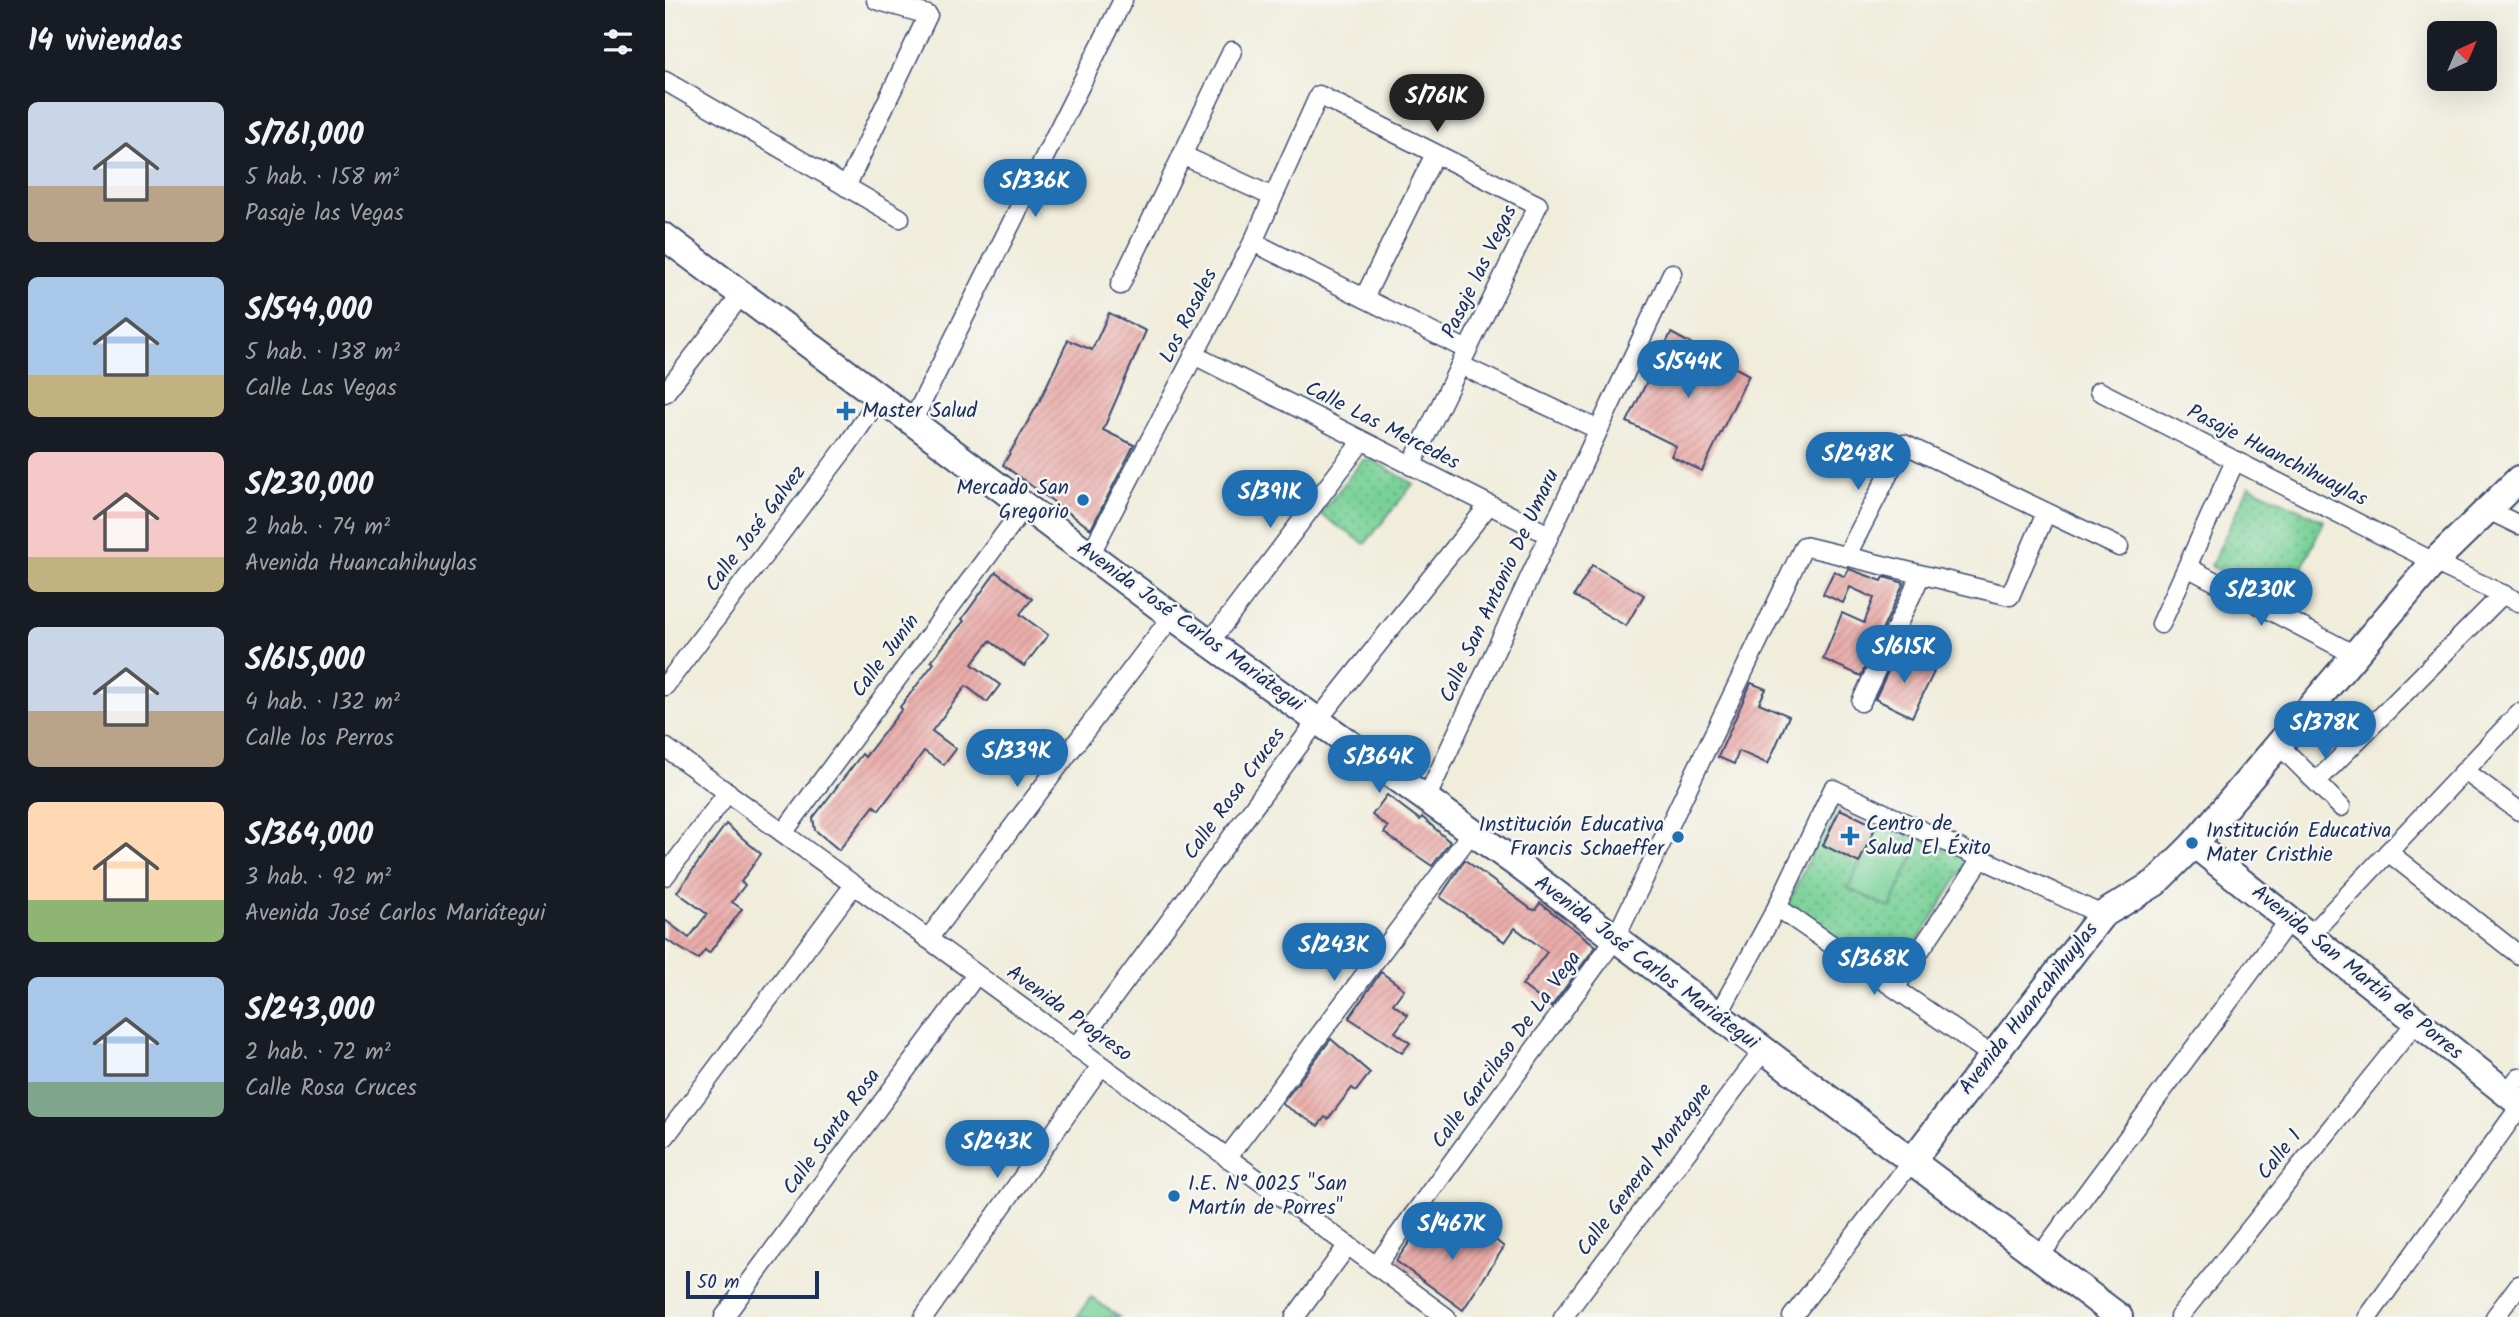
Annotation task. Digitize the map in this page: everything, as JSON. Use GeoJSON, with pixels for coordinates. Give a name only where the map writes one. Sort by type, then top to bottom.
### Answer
{"type":"FeatureCollection","features":[{"type":"Feature","properties":{"kind":"street"},"geometry":{"type":"LineString","coordinates":[[846,187],[928,15],[876,0]]}},
{"type":"Feature","properties":{"kind":"street"},"geometry":{"type":"LineString","coordinates":[[912,422],[1123,0]]}},
{"type":"Feature","properties":{"kind":"street"},"geometry":{"type":"LineString","coordinates":[[1120,285],[1231,51]]}},
{"type":"Feature","properties":{"kind":"street"},"geometry":{"type":"LineString","coordinates":[[665,81],[900,218]]}},
{"type":"Feature","properties":{"kind":"street","name":"Pasaje las Vegas"},"geometry":{"type":"LineString","coordinates":[[1319,95],[1538,205],[1411,466]]}},
{"type":"Feature","properties":{"kind":"street","name":"Los Rosales"},"geometry":{"type":"LineString","coordinates":[[1091,553],[1253,242],[1319,95]]}},
{"type":"Feature","properties":{"kind":"street"},"geometry":{"type":"LineString","coordinates":[[1364,298],[1435,154]]}},
{"type":"Feature","properties":{"kind":"street"},"geometry":{"type":"LineString","coordinates":[[1182,155],[1273,197]]}},
{"type":"Feature","properties":{"kind":"street","name":"Avenida José Carlos Mariátegui"},"geometry":{"type":"LineString","coordinates":[[665,237],[1172,616],[1472,832],[2119,1317]]}},
{"type":"Feature","properties":{"kind":"street"},"geometry":{"type":"LineString","coordinates":[[1253,242],[1364,298],[1464,358],[1597,429]]}},
{"type":"Feature","properties":{"kind":"street","name":"Calle San Antonio De Umaru"},"geometry":{"type":"LineString","coordinates":[[1426,799],[1672,273]]}},
{"type":"Feature","properties":{"kind":"street"},"geometry":{"type":"LineString","coordinates":[[665,393],[741,294]]}},
{"type":"Feature","properties":{"kind":"street","name":"Calle Las Mercedes"},"geometry":{"type":"LineString","coordinates":[[1194,355],[1487,506],[1549,535]]}},
{"type":"Feature","properties":{"kind":"street","name":"Pasaje Huanchihuaylas"},"geometry":{"type":"LineString","coordinates":[[2099,391],[2434,562],[2511,598]]}},
{"type":"Feature","properties":{"kind":"street","name":"Calle José Galvez"},"geometry":{"type":"LineString","coordinates":[[665,686],[846,447],[880,397]]}},
{"type":"Feature","properties":{"kind":"street"},"geometry":{"type":"LineString","coordinates":[[1210,642],[1362,441]]}},
{"type":"Feature","properties":{"kind":"street"},"geometry":{"type":"LineString","coordinates":[[2046,513],[2010,596],[1846,557],[1904,444],[2119,547]]}},
{"type":"Feature","properties":{"kind":"street"},"geometry":{"type":"LineString","coordinates":[[2161,624],[2235,461]]}},
{"type":"Feature","properties":{"kind":"street","name":"Avenida Huancahihuylas"},"geometry":{"type":"LineString","coordinates":[[1792,1317],[2102,915],[2155,883],[2194,844],[2434,562],[2519,479]]}},
{"type":"Feature","properties":{"kind":"street","name":"Calle Junín"},"geometry":{"type":"LineString","coordinates":[[783,833],[1025,506]]}},
{"type":"Feature","properties":{"kind":"street","name":"Calle Rosa Cruces"},"geometry":{"type":"LineString","coordinates":[[1076,1048],[1317,721],[1487,506]]}},
{"type":"Feature","properties":{"kind":"street"},"geometry":{"type":"LineString","coordinates":[[2488,510],[2519,525]]}},
{"type":"Feature","properties":{"kind":"street","name":"Calle Garcilaso De La Vega"},"geometry":{"type":"LineString","coordinates":[[1376,1266],[1615,939],[1804,547],[1846,557]]}},
{"type":"Feature","properties":{"kind":"street"},"geometry":{"type":"LineString","coordinates":[[2187,567],[2353,654]]}},
{"type":"Feature","properties":{"kind":"street"},"geometry":{"type":"LineString","coordinates":[[1861,702],[1921,575]]}},
{"type":"Feature","properties":{"kind":"street"},"geometry":{"type":"LineString","coordinates":[[2318,780],[2511,598]]}},
{"type":"Feature","properties":{"kind":"street"},"geometry":{"type":"LineString","coordinates":[[927,939],[1172,616]]}},
{"type":"Feature","properties":{"kind":"street"},"geometry":{"type":"LineString","coordinates":[[2039,1257],[2300,927],[2388,852],[2519,713]]}},
{"type":"Feature","properties":{"kind":"street"},"geometry":{"type":"LineString","coordinates":[[2279,744],[2318,780],[2341,807]]}},
{"type":"Feature","properties":{"kind":"street","name":"Avenida Progreso"},"geometry":{"type":"LineString","coordinates":[[665,747],[1446,1317]]}},
{"type":"Feature","properties":{"kind":"street"},"geometry":{"type":"LineString","coordinates":[[2465,771],[2519,811]]}},
{"type":"Feature","properties":{"kind":"street"},"geometry":{"type":"LineString","coordinates":[[1717,1017],[1777,907],[1833,789],[2102,915]]}},
{"type":"Feature","properties":{"kind":"street"},"geometry":{"type":"LineString","coordinates":[[665,876],[727,792]]}},
{"type":"Feature","properties":{"kind":"street"},"geometry":{"type":"LineString","coordinates":[[1227,1157],[1472,832]]}},
{"type":"Feature","properties":{"kind":"street","name":"Avenida San Martín de Porres"},"geometry":{"type":"LineString","coordinates":[[2194,844],[2417,1021],[2516,1095]]}},
{"type":"Feature","properties":{"kind":"street"},"geometry":{"type":"LineString","coordinates":[[2388,852],[2519,956]]}},
{"type":"Feature","properties":{"kind":"street"},"geometry":{"type":"LineString","coordinates":[[1895,988],[1982,858]]}},
{"type":"Feature","properties":{"kind":"street"},"geometry":{"type":"LineString","coordinates":[[665,1137],[854,885]]}},
{"type":"Feature","properties":{"kind":"street"},"geometry":{"type":"LineString","coordinates":[[1777,907],[1993,1056]]}},
{"type":"Feature","properties":{"kind":"street","name":"Calle Santa Rosa"},"geometry":{"type":"LineString","coordinates":[[724,1317],[977,975]]}},
{"type":"Feature","properties":{"kind":"street","name":"Calle 1"},"geometry":{"type":"LineString","coordinates":[[2179,1317],[2417,1021]]}},
{"type":"Feature","properties":{"kind":"street","name":"Calle General Montagne"},"geometry":{"type":"LineString","coordinates":[[1563,1317],[1763,1051]]}},
{"type":"Feature","properties":{"kind":"street"},"geometry":{"type":"LineString","coordinates":[[924,1317],[1101,1066]]}},
{"type":"Feature","properties":{"kind":"street"},"geometry":{"type":"LineString","coordinates":[[2368,1317],[2516,1095]]}},
{"type":"Feature","properties":{"kind":"street"},"geometry":{"type":"LineString","coordinates":[[1295,1317],[1347,1245]]}},
{"type":"Feature","properties":{"kind":"street"},"geometry":{"type":"LineString","coordinates":[[2495,1317],[2519,1284]]}},
{"type":"Feature","properties":{"kind":"green space"},"geometry":{"type":"Polygon","coordinates":[[[1363,460],[1373,460],[1413,484],[1365,544],[1320,514],[1363,460]]]}},
{"type":"Feature","properties":{"kind":"green space"},"geometry":{"type":"Polygon","coordinates":[[[2249,486],[2324,521],[2287,601],[2211,566],[2249,486]]]}},
{"type":"Feature","properties":{"kind":"green space"},"geometry":{"type":"Polygon","coordinates":[[[1837,801],[1969,860],[1893,980],[1786,907],[1837,801]]]}},
{"type":"Feature","properties":{"kind":"green space"},"geometry":{"type":"Polygon","coordinates":[[[1876,826],[1918,846],[1890,908],[1848,888],[1876,826]]]}},
{"type":"Feature","properties":{"kind":"green space"},"geometry":{"type":"Polygon","coordinates":[[[1091,1297],[1119,1317],[1077,1317],[1091,1297]]]}},
{"type":"Feature","properties":{"kind":"building"},"geometry":{"type":"Polygon","coordinates":[[[1109,313],[1146,331],[1103,430],[1134,445],[1091,529],[1003,465],[1039,402],[1068,340],[1092,350],[1109,313]]]}},
{"type":"Feature","properties":{"kind":"building"},"geometry":{"type":"Polygon","coordinates":[[[1671,333],[1749,375],[1702,471],[1671,456],[1676,446],[1627,422],[1671,333]]]}},
{"type":"Feature","properties":{"kind":"building"},"geometry":{"type":"Polygon","coordinates":[[[1592,565],[1644,595],[1626,626],[1574,596],[1592,565]]]}},
{"type":"Feature","properties":{"kind":"building"},"geometry":{"type":"Polygon","coordinates":[[[1849,569],[1882,581],[1884,577],[1904,583],[1861,676],[1823,659],[1842,613],[1864,623],[1874,598],[1850,587],[1843,603],[1823,594],[1834,571],[1845,577],[1849,569]]]}},
{"type":"Feature","properties":{"kind":"building"},"geometry":{"type":"Polygon","coordinates":[[[996,572],[1032,599],[1020,614],[1048,635],[1024,666],[990,641],[972,664],[1000,685],[987,702],[966,686],[932,731],[956,749],[944,765],[924,751],[879,810],[874,806],[839,850],[815,830],[813,818],[862,754],[865,757],[902,709],[900,707],[934,663],[931,661],[964,621],[962,619],[996,572]]]}},
{"type":"Feature","properties":{"kind":"building"},"geometry":{"type":"Polygon","coordinates":[[[1896,654],[1934,672],[1912,717],[1875,699],[1896,654]]]}},
{"type":"Feature","properties":{"kind":"building"},"geometry":{"type":"Polygon","coordinates":[[[1751,683],[1766,689],[1759,703],[1789,716],[1768,764],[1739,751],[1734,764],[1718,757],[1751,683]]]}},
{"type":"Feature","properties":{"kind":"building"},"geometry":{"type":"Polygon","coordinates":[[[1387,795],[1420,820],[1422,817],[1450,842],[1432,866],[1384,833],[1388,827],[1372,815],[1387,795]]]}},
{"type":"Feature","properties":{"kind":"building","name":"Centro de Salud El Éxito"},"geometry":{"type":"Polygon","coordinates":[[[1840,809],[1876,826],[1859,863],[1823,845],[1840,809]]]}},
{"type":"Feature","properties":{"kind":"building"},"geometry":{"type":"Polygon","coordinates":[[[726,824],[761,854],[741,882],[745,885],[732,902],[742,909],[709,953],[705,950],[698,959],[665,939],[665,920],[689,938],[707,914],[677,892],[726,824]]]}},
{"type":"Feature","properties":{"kind":"building"},"geometry":{"type":"Polygon","coordinates":[[[1465,860],[1531,909],[1535,910],[1540,903],[1596,946],[1551,1007],[1522,985],[1547,952],[1515,928],[1505,942],[1440,897],[1465,860]]]}},
{"type":"Feature","properties":{"kind":"building"},"geometry":{"type":"Polygon","coordinates":[[[1381,972],[1404,989],[1393,1004],[1408,1015],[1395,1032],[1410,1043],[1402,1053],[1349,1018],[1381,972]]]}},
{"type":"Feature","properties":{"kind":"building"},"geometry":{"type":"Polygon","coordinates":[[[1331,1039],[1370,1073],[1356,1091],[1352,1088],[1328,1119],[1325,1117],[1318,1126],[1282,1104],[1331,1039]]]}},
{"type":"Feature","properties":{"kind":"building"},"geometry":{"type":"Polygon","coordinates":[[[1473,1221],[1504,1247],[1463,1310],[1396,1261],[1421,1226],[1453,1249],[1473,1221]]]}},
{"type":"Feature","properties":{"kind":"place","name":"Master Salud"},"geometry":{"type":"Point","coordinates":[846,411]}},
{"type":"Feature","properties":{"kind":"place","name":"Mercado San Gregorio"},"geometry":{"type":"Point","coordinates":[1083,500]}},
{"type":"Feature","properties":{"kind":"place","name":"Centro de Salud El Éxito"},"geometry":{"type":"Point","coordinates":[1850,836]}},
{"type":"Feature","properties":{"kind":"place","name":"Institución Educativa Francis Schaeffer"},"geometry":{"type":"Point","coordinates":[1678,837]}},
{"type":"Feature","properties":{"kind":"place","name":"Institución Educativa Mater Cristhie"},"geometry":{"type":"Point","coordinates":[2192,843]}},
{"type":"Feature","properties":{"kind":"place","name":"I.E. N° 0025 \"San Martín de Porres\""},"geometry":{"type":"Point","coordinates":[1174,1196]}}]}
